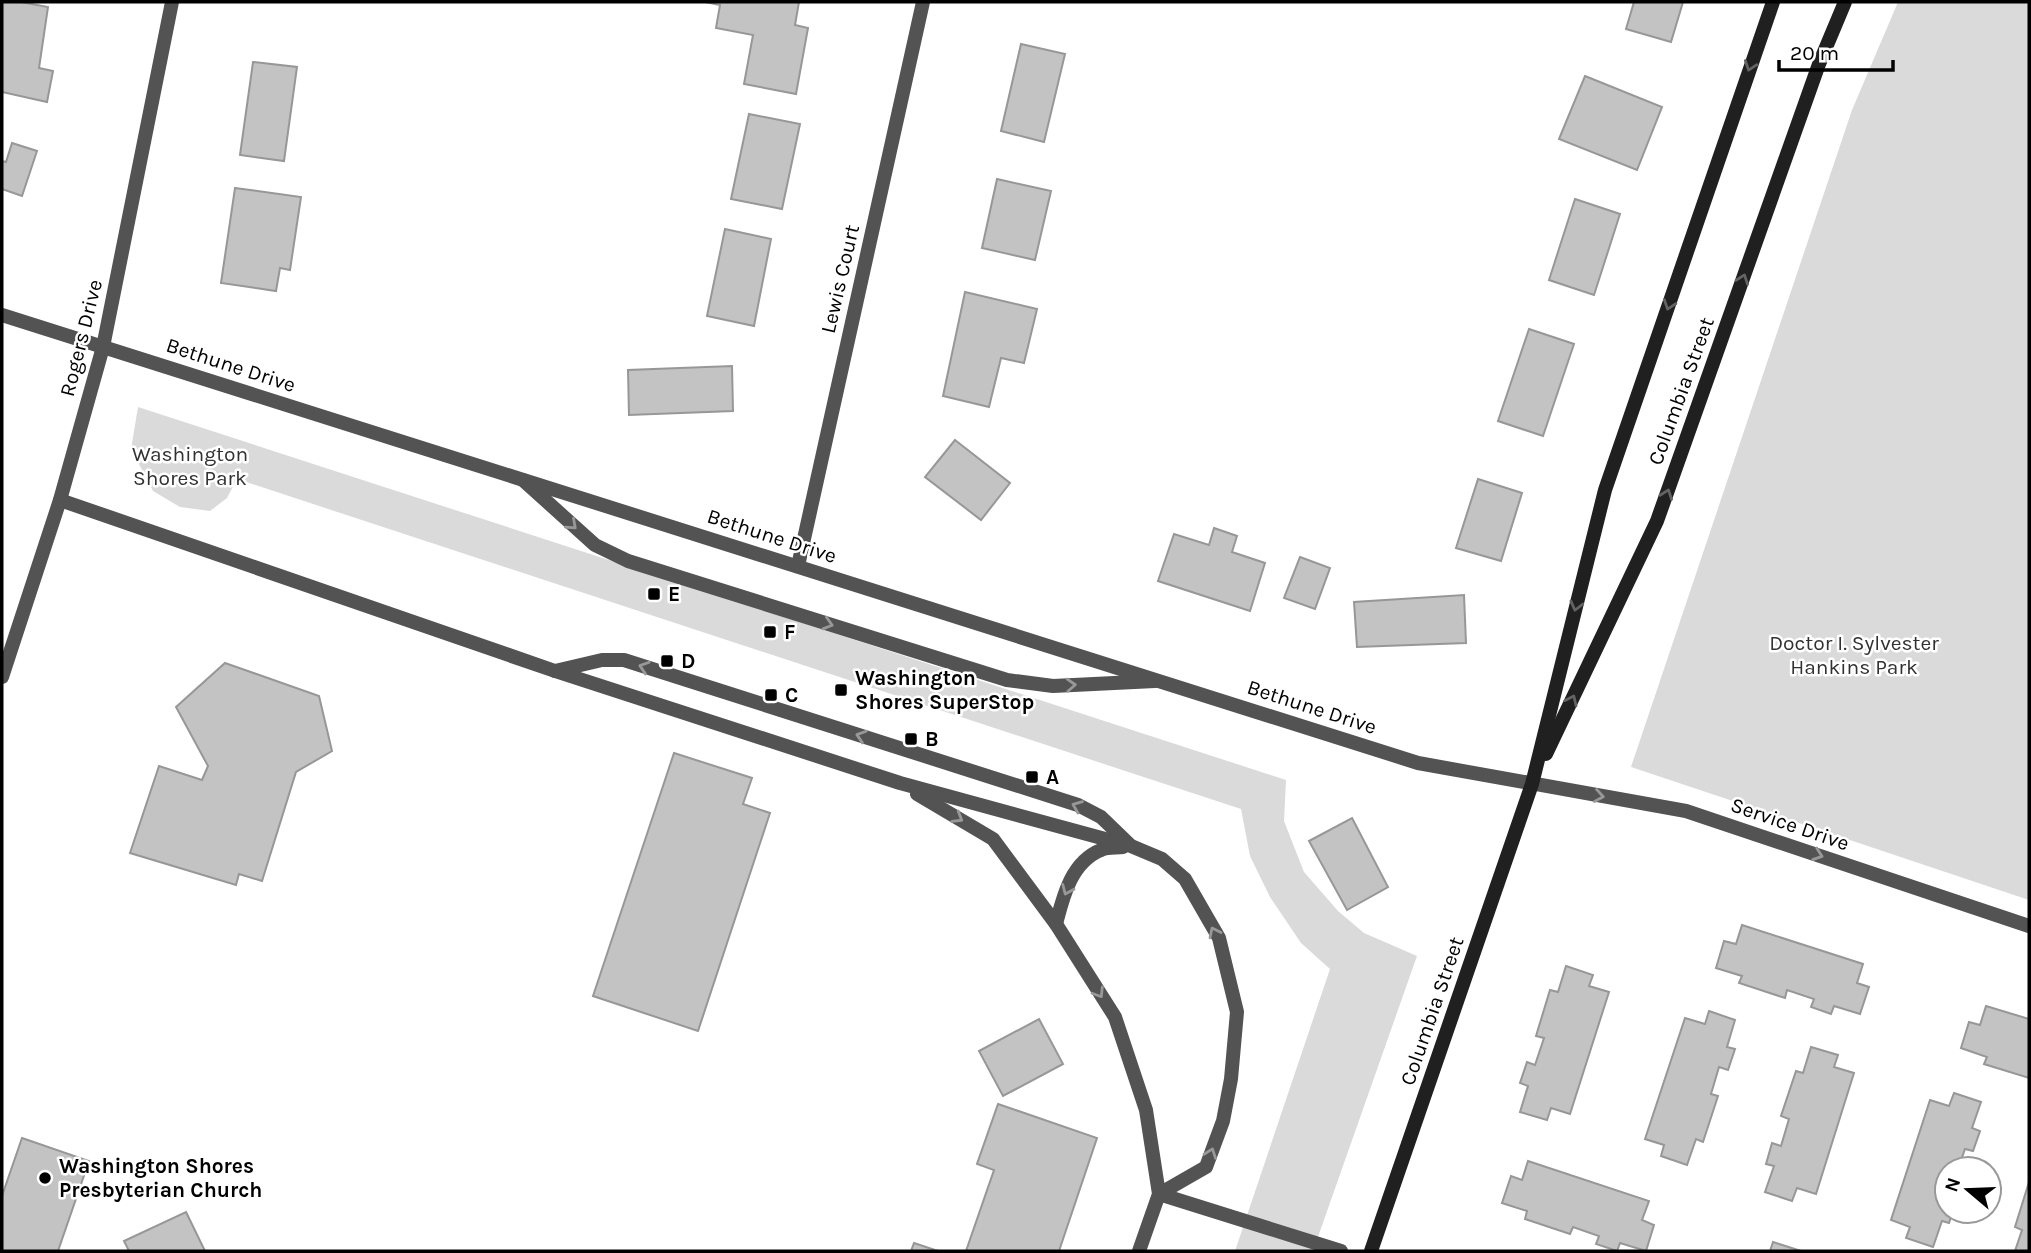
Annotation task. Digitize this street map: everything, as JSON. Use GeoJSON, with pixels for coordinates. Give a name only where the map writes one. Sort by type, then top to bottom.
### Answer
{"type":"FeatureCollection","features":[{"type":"Feature","properties":{"kind":"street","name":"Rogers Drive"},"geometry":{"type":"LineString","coordinates":[[2,677],[60,500],[103,347],[172,2]]}},
{"type":"Feature","properties":{"kind":"street","name":"Lewis Court"},"geometry":{"type":"LineString","coordinates":[[798,566],[923,2]]}},
{"type":"Feature","properties":{"kind":"street","name":"Columbia Street"},"geometry":{"type":"LineString","coordinates":[[1371,1251],[1532,784],[1605,490],[1773,2]]}},
{"type":"Feature","properties":{"kind":"street","name":"Columbia Street"},"geometry":{"type":"LineString","coordinates":[[1532,784],[1657,521],[1815,77],[1845,2]]}},
{"type":"Feature","properties":{"kind":"street","name":"Bethune Drive"},"geometry":{"type":"LineString","coordinates":[[2,315],[1419,763],[1532,784]]}},
{"type":"Feature","properties":{"kind":"street"},"geometry":{"type":"LineString","coordinates":[[522,479],[595,545],[641,565],[1007,680],[1053,686],[1158,680]]}},
{"type":"Feature","properties":{"kind":"street"},"geometry":{"type":"LineString","coordinates":[[60,500],[555,671],[900,783],[1131,846],[1162,859],[1185,879],[1219,938],[1237,1012],[1231,1079],[1223,1121],[1206,1167],[1159,1194]]}},
{"type":"Feature","properties":{"kind":"street"},"geometry":{"type":"LineString","coordinates":[[555,671],[603,660],[624,660],[1078,805],[1101,817],[1131,846]]}},
{"type":"Feature","properties":{"kind":"street"},"geometry":{"type":"LineString","coordinates":[[900,783],[993,839],[1056,924],[1115,1017],[1146,1110],[1159,1194],[1139,1251]]}},
{"type":"Feature","properties":{"kind":"street","name":"Service Drive"},"geometry":{"type":"LineString","coordinates":[[1532,784],[1686,811],[2029,926]]}},
{"type":"Feature","properties":{"kind":"street"},"geometry":{"type":"LineString","coordinates":[[1056,924],[1066,887],[1085,859],[1102,849],[1131,846]]}},
{"type":"Feature","properties":{"kind":"street"},"geometry":{"type":"LineString","coordinates":[[1159,1194],[1341,1251]]}},
{"type":"Feature","properties":{"kind":"green space","name":"Doctor I. Sylvester Hankins Park"},"geometry":{"type":"Polygon","coordinates":[[[1898,2],[2029,2],[2029,900],[1631,767],[1852,110],[1898,2]]]}},
{"type":"Feature","properties":{"kind":"green space","name":"Washington Shores Park"},"geometry":{"type":"Polygon","coordinates":[[[138,407],[1286,780],[1284,821],[1304,872],[1338,911],[1364,933],[1417,956],[1313,1251],[1235,1251],[1330,969],[1301,943],[1270,897],[1250,856],[1241,809],[237,479],[227,498],[210,511],[180,507],[153,491],[131,449],[138,407]]]}},
{"type":"Feature","properties":{"kind":"building"},"geometry":{"type":"Polygon","coordinates":[[[2,2],[48,7],[39,68],[53,71],[47,102],[2,92],[2,2]]]}},
{"type":"Feature","properties":{"kind":"building"},"geometry":{"type":"Polygon","coordinates":[[[705,2],[799,2],[795,25],[808,28],[796,94],[744,84],[753,35],[716,28],[720,5],[705,2]]]}},
{"type":"Feature","properties":{"kind":"building"},"geometry":{"type":"Polygon","coordinates":[[[1634,2],[1683,2],[1671,42],[1626,29],[1634,2]]]}},
{"type":"Feature","properties":{"kind":"building"},"geometry":{"type":"Polygon","coordinates":[[[1021,44],[1065,54],[1044,142],[1001,131],[1021,44]]]}},
{"type":"Feature","properties":{"kind":"building"},"geometry":{"type":"Polygon","coordinates":[[[253,62],[297,67],[284,161],[240,155],[253,62]]]}},
{"type":"Feature","properties":{"kind":"building"},"geometry":{"type":"Polygon","coordinates":[[[1585,76],[1662,107],[1637,170],[1559,139],[1585,76]]]}},
{"type":"Feature","properties":{"kind":"building"},"geometry":{"type":"Polygon","coordinates":[[[749,114],[800,124],[782,209],[731,199],[749,114]]]}},
{"type":"Feature","properties":{"kind":"building"},"geometry":{"type":"Polygon","coordinates":[[[12,143],[37,151],[22,196],[2,189],[2,161],[6,162],[12,143]]]}},
{"type":"Feature","properties":{"kind":"building"},"geometry":{"type":"Polygon","coordinates":[[[997,179],[1051,191],[1035,260],[982,248],[997,179]]]}},
{"type":"Feature","properties":{"kind":"building"},"geometry":{"type":"Polygon","coordinates":[[[235,188],[301,197],[290,270],[280,268],[276,291],[221,283],[235,188]]]}},
{"type":"Feature","properties":{"kind":"building"},"geometry":{"type":"Polygon","coordinates":[[[1575,199],[1620,214],[1594,295],[1549,280],[1575,199]]]}},
{"type":"Feature","properties":{"kind":"building"},"geometry":{"type":"Polygon","coordinates":[[[725,229],[771,239],[754,326],[707,316],[725,229]]]}},
{"type":"Feature","properties":{"kind":"building"},"geometry":{"type":"Polygon","coordinates":[[[965,292],[1037,309],[1024,363],[1001,358],[989,407],[943,396],[965,292]]]}},
{"type":"Feature","properties":{"kind":"building"},"geometry":{"type":"Polygon","coordinates":[[[1529,329],[1574,344],[1543,436],[1498,421],[1529,329]]]}},
{"type":"Feature","properties":{"kind":"building"},"geometry":{"type":"Polygon","coordinates":[[[732,366],[733,411],[629,415],[628,370],[732,366]]]}},
{"type":"Feature","properties":{"kind":"building"},"geometry":{"type":"Polygon","coordinates":[[[955,440],[1010,483],[981,520],[925,477],[955,440]]]}},
{"type":"Feature","properties":{"kind":"building"},"geometry":{"type":"Polygon","coordinates":[[[1478,479],[1522,493],[1501,561],[1456,548],[1478,479]]]}},
{"type":"Feature","properties":{"kind":"building"},"geometry":{"type":"Polygon","coordinates":[[[1214,528],[1237,536],[1232,552],[1265,563],[1250,611],[1158,581],[1174,534],[1209,545],[1214,528]]]}},
{"type":"Feature","properties":{"kind":"building"},"geometry":{"type":"Polygon","coordinates":[[[1300,557],[1330,568],[1315,609],[1284,598],[1300,557]]]}},
{"type":"Feature","properties":{"kind":"building"},"geometry":{"type":"Polygon","coordinates":[[[1464,595],[1466,643],[1357,647],[1354,602],[1464,595]]]}},
{"type":"Feature","properties":{"kind":"building"},"geometry":{"type":"Polygon","coordinates":[[[225,663],[319,696],[332,751],[296,772],[262,881],[239,874],[236,885],[130,853],[159,766],[202,780],[208,766],[176,707],[225,663]]]}},
{"type":"Feature","properties":{"kind":"building"},"geometry":{"type":"Polygon","coordinates":[[[674,753],[752,778],[743,804],[770,813],[698,1031],[593,996],[674,753]]]}},
{"type":"Feature","properties":{"kind":"building"},"geometry":{"type":"Polygon","coordinates":[[[1352,818],[1388,887],[1347,910],[1309,841],[1352,818]]]}},
{"type":"Feature","properties":{"kind":"building"},"geometry":{"type":"Polygon","coordinates":[[[1742,925],[1863,964],[1857,983],[1869,987],[1860,1014],[1834,1006],[1831,1014],[1811,1007],[1814,999],[1787,990],[1785,998],[1739,983],[1742,976],[1716,968],[1724,941],[1736,944],[1742,925]]]}},
{"type":"Feature","properties":{"kind":"building"},"geometry":{"type":"Polygon","coordinates":[[[1566,966],[1593,975],[1589,986],[1609,992],[1570,1114],[1551,1108],[1547,1120],[1520,1112],[1528,1086],[1520,1083],[1527,1062],[1535,1065],[1544,1038],[1536,1036],[1550,990],[1558,992],[1566,966]]]}},
{"type":"Feature","properties":{"kind":"building"},"geometry":{"type":"Polygon","coordinates":[[[1986,1006],[2029,1019],[2029,1078],[1984,1064],[1987,1057],[1961,1048],[1969,1022],[1980,1025],[1986,1006]]]}},
{"type":"Feature","properties":{"kind":"building"},"geometry":{"type":"Polygon","coordinates":[[[1709,1011],[1735,1020],[1727,1047],[1735,1049],[1728,1070],[1719,1067],[1711,1094],[1718,1096],[1703,1142],[1696,1139],[1687,1165],[1661,1156],[1664,1145],[1645,1139],[1685,1018],[1705,1024],[1709,1011]]]}},
{"type":"Feature","properties":{"kind":"building"},"geometry":{"type":"Polygon","coordinates":[[[1039,1019],[1063,1064],[1003,1096],[979,1051],[1039,1019]]]}},
{"type":"Feature","properties":{"kind":"building"},"geometry":{"type":"Polygon","coordinates":[[[1811,1047],[1838,1055],[1834,1067],[1854,1073],[1816,1194],[1797,1188],[1792,1201],[1765,1192],[1774,1166],[1766,1164],[1772,1143],[1781,1146],[1789,1119],[1781,1116],[1796,1071],[1803,1073],[1811,1047]]]}},
{"type":"Feature","properties":{"kind":"building"},"geometry":{"type":"Polygon","coordinates":[[[1954,1093],[1981,1102],[1972,1128],[1980,1131],[1973,1151],[1965,1149],[1963,1155],[1933,1155],[1933,1225],[1941,1225],[1933,1247],[1906,1238],[1910,1227],[1891,1220],[1930,1100],[1949,1106],[1954,1093]]]}},
{"type":"Feature","properties":{"kind":"building"},"geometry":{"type":"Polygon","coordinates":[[[998,1104],[1097,1138],[1059,1251],[966,1251],[994,1170],[977,1164],[998,1104]]]}},
{"type":"Feature","properties":{"kind":"building","name":"Washington Shores Presbyterian Church"},"geometry":{"type":"Polygon","coordinates":[[[22,1138],[89,1161],[58,1251],[2,1251],[2,1196],[22,1138]]]}},
{"type":"Feature","properties":{"kind":"building"},"geometry":{"type":"Polygon","coordinates":[[[1528,1161],[1649,1201],[1642,1220],[1654,1225],[1646,1251],[1620,1243],[1617,1251],[1596,1244],[1599,1236],[1573,1227],[1570,1234],[1525,1219],[1527,1211],[1502,1203],[1511,1176],[1522,1180],[1528,1161]]]}},
{"type":"Feature","properties":{"kind":"building"},"geometry":{"type":"Polygon","coordinates":[[[2029,1182],[2029,1251],[2015,1251],[2022,1230],[2015,1227],[2029,1182]]]}},
{"type":"Feature","properties":{"kind":"building","name":"Washington Shores Presbyterian Church"},"geometry":{"type":"Polygon","coordinates":[[[186,1212],[205,1251],[129,1251],[124,1241],[186,1212]]]}},
{"type":"Feature","properties":{"kind":"building"},"geometry":{"type":"Polygon","coordinates":[[[1773,1242],[1801,1251],[1770,1251],[1773,1242]]]}},
{"type":"Feature","properties":{"kind":"building"},"geometry":{"type":"Polygon","coordinates":[[[914,1243],[938,1251],[911,1251],[914,1243]]]}},
{"type":"Feature","properties":{"kind":"place","name":"E"},"geometry":{"type":"Point","coordinates":[654,594]}},
{"type":"Feature","properties":{"kind":"place","name":"F"},"geometry":{"type":"Point","coordinates":[770,632]}},
{"type":"Feature","properties":{"kind":"place","name":"D"},"geometry":{"type":"Point","coordinates":[667,661]}},
{"type":"Feature","properties":{"kind":"place","name":"Washington Shores SuperStop"},"geometry":{"type":"Point","coordinates":[841,690]}},
{"type":"Feature","properties":{"kind":"place","name":"C"},"geometry":{"type":"Point","coordinates":[771,695]}},
{"type":"Feature","properties":{"kind":"place","name":"B"},"geometry":{"type":"Point","coordinates":[911,739]}},
{"type":"Feature","properties":{"kind":"place","name":"A"},"geometry":{"type":"Point","coordinates":[1032,777]}},
{"type":"Feature","properties":{"kind":"place","name":"Washington Shores Presbyterian Church"},"geometry":{"type":"Point","coordinates":[45,1178]}}]}
